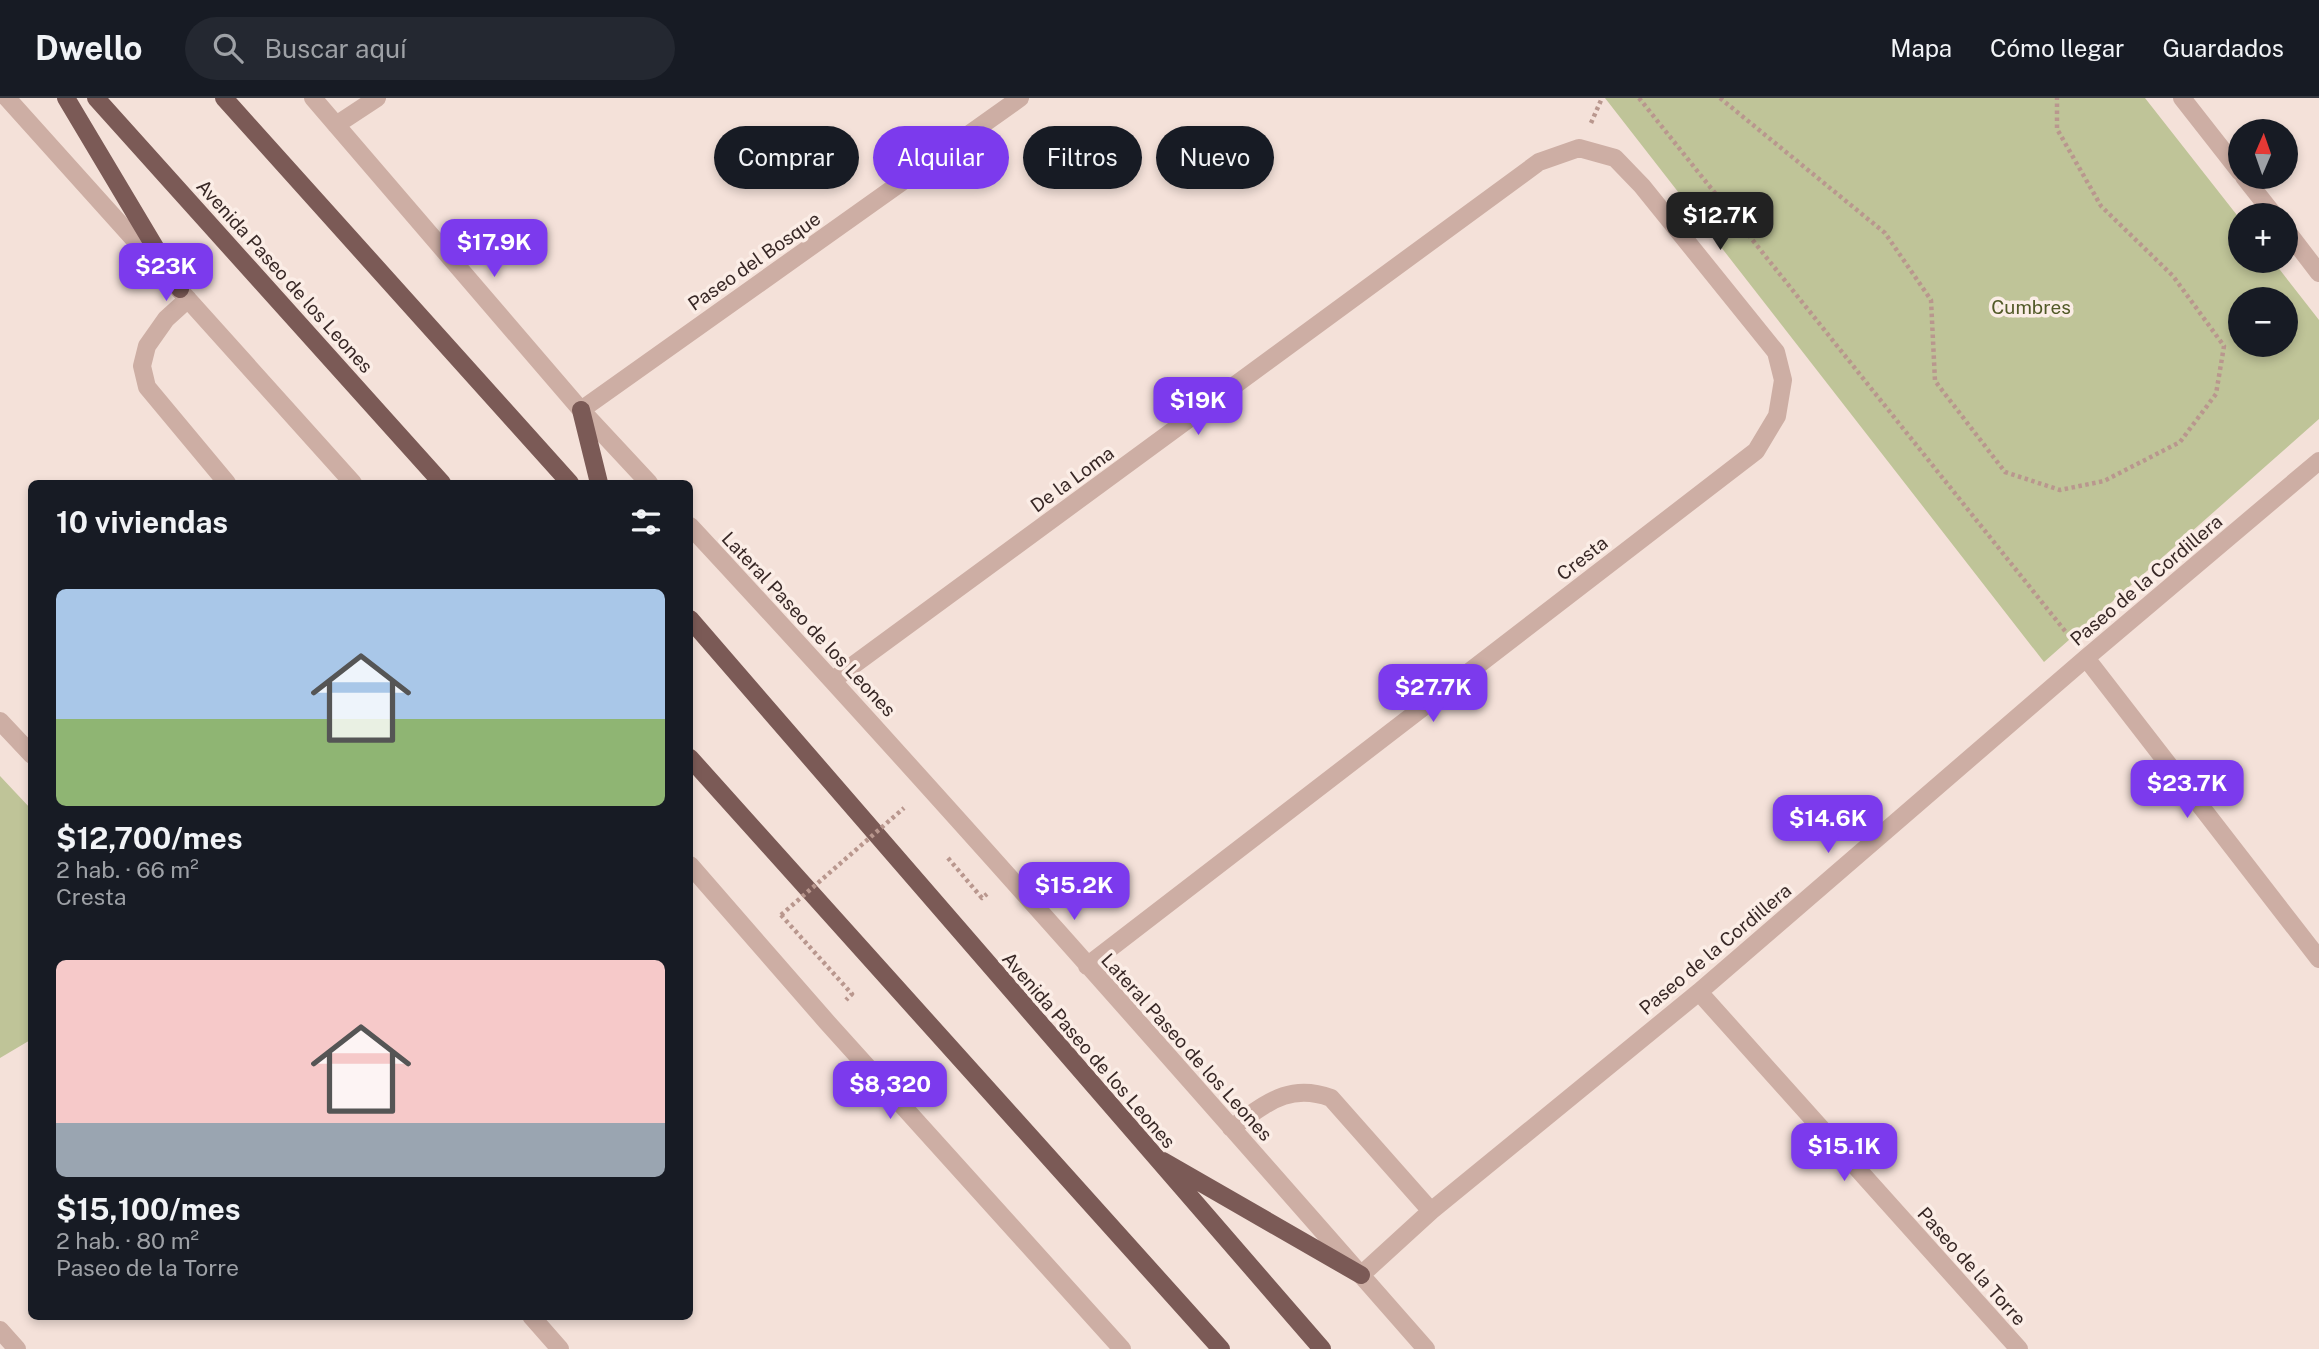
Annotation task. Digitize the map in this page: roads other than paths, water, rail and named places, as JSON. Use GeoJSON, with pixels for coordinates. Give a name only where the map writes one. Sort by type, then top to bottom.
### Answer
{"type":"FeatureCollection","features":[{"type":"Feature","properties":{"kind":"main road"},"geometry":{"type":"LineString","coordinates":[[66,98],[184,294]]}},
{"type":"Feature","properties":{"kind":"main road","name":"Avenida Paseo de los Leones"},"geometry":{"type":"LineString","coordinates":[[96,98],[439,480]]}},
{"type":"Feature","properties":{"kind":"main road"},"geometry":{"type":"LineString","coordinates":[[223,98],[567,480]]}},
{"type":"Feature","properties":{"kind":"main road"},"geometry":{"type":"LineString","coordinates":[[581,410],[598,480]]}},
{"type":"Feature","properties":{"kind":"main road","name":"Avenida Paseo de los Leones"},"geometry":{"type":"LineString","coordinates":[[693,622],[1150,1154],[1322,1349]]}},
{"type":"Feature","properties":{"kind":"main road"},"geometry":{"type":"LineString","coordinates":[[693,761],[1221,1349]]}},
{"type":"Feature","properties":{"kind":"main road"},"geometry":{"type":"LineString","coordinates":[[1150,1154],[1361,1275]]}},
{"type":"Feature","properties":{"kind":"street"},"geometry":{"type":"LineString","coordinates":[[7,98],[350,480]]}},
{"type":"Feature","properties":{"kind":"street"},"geometry":{"type":"LineString","coordinates":[[313,98],[581,410],[646,480]]}},
{"type":"Feature","properties":{"kind":"street"},"geometry":{"type":"LineString","coordinates":[[336,125],[377,98]]}},
{"type":"Feature","properties":{"kind":"street","name":"Paseo del Bosque"},"geometry":{"type":"LineString","coordinates":[[581,410],[1020,98]]}},
{"type":"Feature","properties":{"kind":"street"},"geometry":{"type":"LineString","coordinates":[[2182,98],[2228,157]]}},
{"type":"Feature","properties":{"kind":"street","name":"Cresta"},"geometry":{"type":"LineString","coordinates":[[1087,966],[1756,451],[1777,416],[1783,380],[1776,352],[1642,186],[1615,158],[1580,148],[1539,162]]}},
{"type":"Feature","properties":{"kind":"street","name":"De la Loma"},"geometry":{"type":"LineString","coordinates":[[833,680],[1539,162]]}},
{"type":"Feature","properties":{"kind":"street"},"geometry":{"type":"LineString","coordinates":[[2253,189],[2265,203]]}},
{"type":"Feature","properties":{"kind":"street"},"geometry":{"type":"LineString","coordinates":[[2298,245],[2319,272]]}},
{"type":"Feature","properties":{"kind":"street"},"geometry":{"type":"LineString","coordinates":[[184,294],[146,346],[142,366],[147,387],[224,480]]}},
{"type":"Feature","properties":{"kind":"street","name":"Paseo de la Cordillera"},"geometry":{"type":"LineString","coordinates":[[1361,1275],[1432,1212],[1699,992],[2319,461]]}},
{"type":"Feature","properties":{"kind":"street","name":"Lateral Paseo de los Leones"},"geometry":{"type":"LineString","coordinates":[[693,529],[833,680],[1426,1349]]}},
{"type":"Feature","properties":{"kind":"street"},"geometry":{"type":"LineString","coordinates":[[2086,658],[2319,959]]}},
{"type":"Feature","properties":{"kind":"street"},"geometry":{"type":"LineString","coordinates":[[0,721],[28,751]]}},
{"type":"Feature","properties":{"kind":"street"},"geometry":{"type":"LineString","coordinates":[[693,868],[826,1021],[1122,1349]]}},
{"type":"Feature","properties":{"kind":"street","name":"Paseo de la Torre"},"geometry":{"type":"LineString","coordinates":[[1699,992],[2019,1349]]}},
{"type":"Feature","properties":{"kind":"street"},"geometry":{"type":"LineString","coordinates":[[1231,1128],[1272,1100],[1293,1093],[1313,1092],[1331,1098],[1432,1212]]}},
{"type":"Feature","properties":{"kind":"street"},"geometry":{"type":"LineString","coordinates":[[535,1320],[560,1349]]}},
{"type":"Feature","properties":{"kind":"street"},"geometry":{"type":"LineString","coordinates":[[0,1330],[17,1349]]}},
{"type":"Feature","properties":{"kind":"park label","name":"Cumbres"},"geometry":{"type":"Point","coordinates":[2031,307]}}]}
